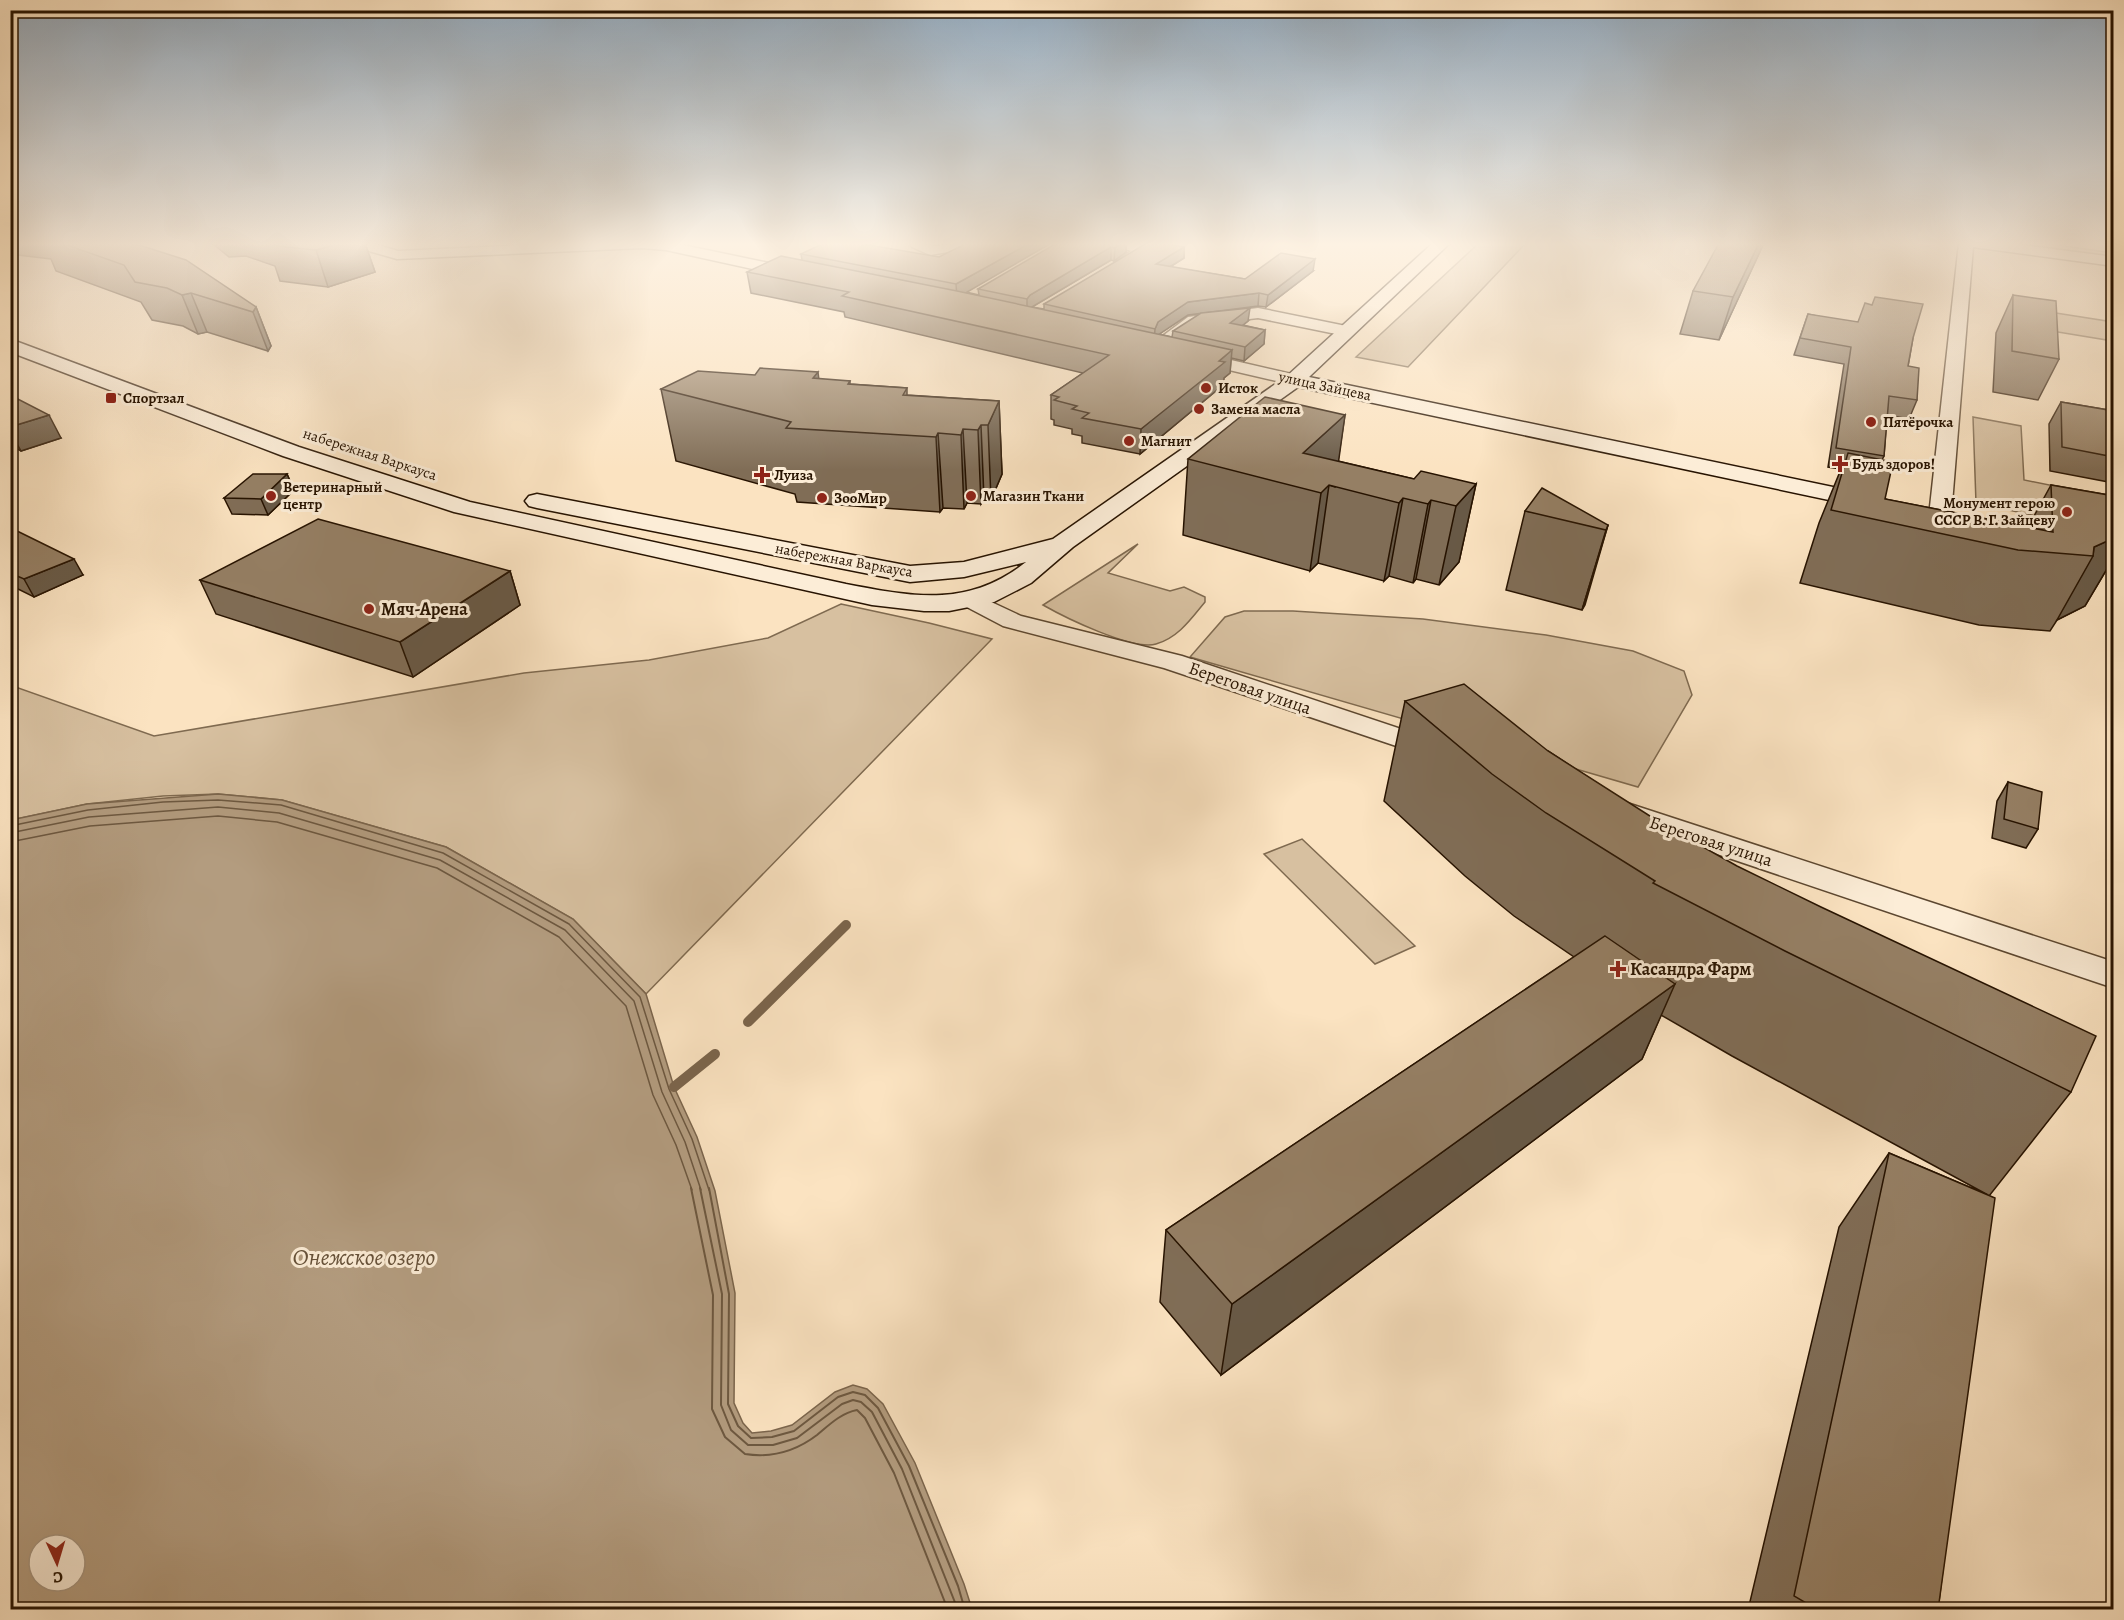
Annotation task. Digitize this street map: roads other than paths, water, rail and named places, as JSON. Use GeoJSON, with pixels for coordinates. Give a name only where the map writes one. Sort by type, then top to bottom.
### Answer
{"type":"FeatureCollection","features":[{"type":"Feature","properties":{"kind":"main road"},"geometry":{"type":"LineString","coordinates":[[1064,542],[1294,380],[1359,319]]}},
{"type":"Feature","properties":{"kind":"main road","name":"набережная Варкауса"},"geometry":{"type":"LineString","coordinates":[[10,323],[224,428],[384,483],[466,508],[744,570],[907,602],[938,604],[972,600],[1016,581],[1031,572],[1064,542]]}},
{"type":"Feature","properties":{"kind":"main road","name":"набережная Варкауса"},"geometry":{"type":"LineString","coordinates":[[10,345],[58,363],[124,367],[300,431]]}},
{"type":"Feature","properties":{"kind":"main road","name":"улица Зайцева"},"geometry":{"type":"LineString","coordinates":[[1294,380],[1891,506]]}},
{"type":"Feature","properties":{"kind":"main road","name":"набережная Варкауса"},"geometry":{"type":"LineString","coordinates":[[516,496],[910,574],[947,573],[987,565],[1064,542]]}},
{"type":"Feature","properties":{"kind":"main road"},"geometry":{"type":"LineString","coordinates":[[1915,511],[1950,519]]}},
{"type":"Feature","properties":{"kind":"main road"},"geometry":{"type":"LineString","coordinates":[[938,604],[965,595],[973,589],[975,582],[968,577],[947,573]]}},
{"type":"Feature","properties":{"kind":"street","name":"улица Зайцева"},"geometry":{"type":"LineString","coordinates":[[1213,319],[1194,321],[1160,344],[1294,380]]}},
{"type":"Feature","properties":{"kind":"street","name":"улица Зайцева"},"geometry":{"type":"LineString","coordinates":[[1287,319],[1346,330]]}},
{"type":"Feature","properties":{"kind":"street"},"geometry":{"type":"LineString","coordinates":[[1950,519],[1962,319]]}},
{"type":"Feature","properties":{"kind":"street","name":"Береговая улица"},"geometry":{"type":"LineString","coordinates":[[972,600],[1012,621],[1173,662],[1464,759]]}},
{"type":"Feature","properties":{"kind":"street","name":"Береговая улица"},"geometry":{"type":"LineString","coordinates":[[1597,803],[2108,973]]}},
{"type":"Feature","properties":{"kind":"water","name":"Онежское озеро"},"geometry":{"type":"Polygon","coordinates":[[[218,794],[282,800],[446,847],[573,919],[646,994],[674,1087],[697,1137],[715,1191],[735,1293],[734,1403],[743,1423],[752,1433],[771,1431],[792,1425],[835,1392],[853,1385],[867,1389],[883,1404],[915,1463],[972,1609],[11,1609],[11,820],[87,804],[218,794]]]}},
{"type":"Feature","properties":{"kind":"waterway"},"geometry":{"type":"LineString","coordinates":[[748,1022],[846,925]]}},
{"type":"Feature","properties":{"kind":"waterway"},"geometry":{"type":"LineString","coordinates":[[674,1087],[715,1054]]}},
{"type":"Feature","properties":{"kind":"place","name":"Исток"},"geometry":{"type":"Point","coordinates":[1206,388]}},
{"type":"Feature","properties":{"kind":"place","name":"Спортзал"},"geometry":{"type":"Point","coordinates":[111,398]}},
{"type":"Feature","properties":{"kind":"place","name":"Замена масла"},"geometry":{"type":"Point","coordinates":[1199,409]}},
{"type":"Feature","properties":{"kind":"place","name":"Пятёрочка"},"geometry":{"type":"Point","coordinates":[1871,422]}},
{"type":"Feature","properties":{"kind":"place","name":"Магнит"},"geometry":{"type":"Point","coordinates":[1129,441]}},
{"type":"Feature","properties":{"kind":"place","name":"Будь здоров!"},"geometry":{"type":"Point","coordinates":[1840,464]}},
{"type":"Feature","properties":{"kind":"place","name":"Луиза"},"geometry":{"type":"Point","coordinates":[762,475]}},
{"type":"Feature","properties":{"kind":"place","name":"Ветеринарный центр"},"geometry":{"type":"Point","coordinates":[271,496]}},
{"type":"Feature","properties":{"kind":"place","name":"Магазин Ткани"},"geometry":{"type":"Point","coordinates":[971,496]}},
{"type":"Feature","properties":{"kind":"place","name":"ЗооМир"},"geometry":{"type":"Point","coordinates":[822,498]}},
{"type":"Feature","properties":{"kind":"place","name":"Монумент герою СССР В. Г. Зайцеву"},"geometry":{"type":"Point","coordinates":[2067,512]}},
{"type":"Feature","properties":{"kind":"place","name":"Мяч-Арена"},"geometry":{"type":"Point","coordinates":[369,609]}},
{"type":"Feature","properties":{"kind":"place","name":"Касандра Фарм"},"geometry":{"type":"Point","coordinates":[1618,969]}}]}
